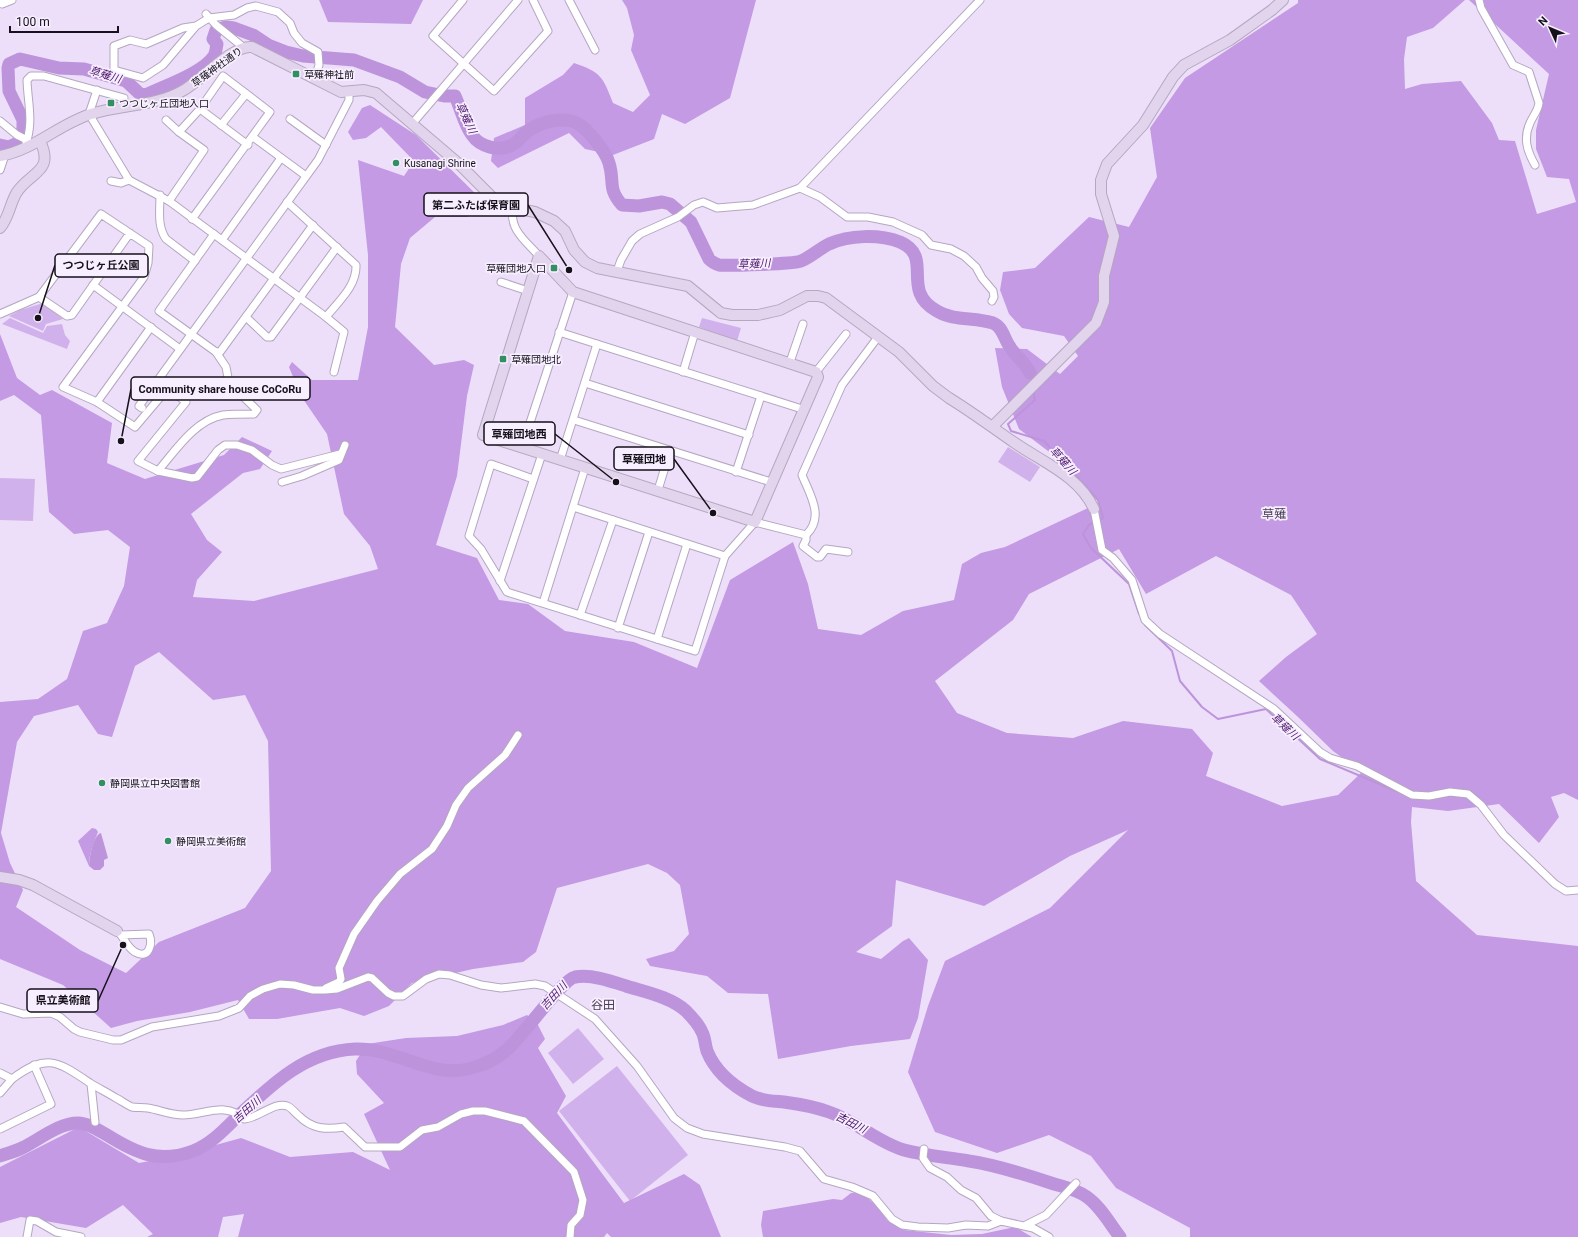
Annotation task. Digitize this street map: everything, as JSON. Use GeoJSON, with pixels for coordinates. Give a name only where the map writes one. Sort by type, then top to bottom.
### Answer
{"type":"FeatureCollection","features":[{"type":"Feature","properties":{"kind":"street"},"geometry":{"type":"LineString","coordinates":[[0,3],[2,4],[12,0]]}},
{"type":"Feature","properties":{"kind":"street"},"geometry":{"type":"LineString","coordinates":[[463,0],[433,36],[494,92],[548,30],[533,0]]}},
{"type":"Feature","properties":{"kind":"street"},"geometry":{"type":"LineString","coordinates":[[412,124],[518,0]]}},
{"type":"Feature","properties":{"kind":"street"},"geometry":{"type":"LineString","coordinates":[[569,0],[595,50]]}},
{"type":"Feature","properties":{"kind":"street"},"geometry":{"type":"LineString","coordinates":[[617,271],[621,260],[632,241],[640,234],[678,217],[694,205],[703,202],[717,208],[753,205],[800,188],[980,0]]}},
{"type":"Feature","properties":{"kind":"street"},"geometry":{"type":"LineString","coordinates":[[993,426],[1096,323],[1104,302],[1104,276],[1114,236],[1101,194],[1101,180],[1107,164],[1143,125],[1173,77],[1184,65],[1230,40],[1272,10],[1283,0]]}},
{"type":"Feature","properties":{"kind":"street"},"geometry":{"type":"LineString","coordinates":[[1479,0],[1481,8],[1513,65],[1529,72],[1539,103],[1530,123],[1526,142],[1529,154],[1535,165]]}},
{"type":"Feature","properties":{"kind":"street"},"geometry":{"type":"LineString","coordinates":[[196,26],[182,28],[146,44],[130,40],[114,46],[114,70],[143,78],[163,65],[196,26],[208,16],[234,15],[247,8],[256,6],[278,12],[290,23],[294,33],[302,43],[318,52],[319,65],[315,78]]}},
{"type":"Feature","properties":{"kind":"street"},"geometry":{"type":"LineString","coordinates":[[208,16],[216,25],[243,47]]}},
{"type":"Feature","properties":{"kind":"street","name":"草薙神社通り"},"geometry":{"type":"LineString","coordinates":[[2,156],[26,142],[40,141],[89,114],[167,99],[190,87],[233,53],[243,47],[252,47],[261,50],[341,92],[349,93],[364,90],[376,93],[458,163],[496,201],[513,208],[535,212],[554,221],[566,231],[574,250],[585,262],[597,268],[688,286],[722,313],[732,315],[758,315],[780,310],[807,296],[818,296],[830,301],[899,352],[933,386],[1081,487],[1089,497],[1094,509]]}},
{"type":"Feature","properties":{"kind":"street"},"geometry":{"type":"LineString","coordinates":[[0,121],[26,142],[31,109],[28,100],[27,80],[31,76],[44,76],[124,98]]}},
{"type":"Feature","properties":{"kind":"street"},"geometry":{"type":"LineString","coordinates":[[179,132],[200,109],[223,76],[270,112],[248,145],[192,219]]}},
{"type":"Feature","properties":{"kind":"street"},"geometry":{"type":"LineString","coordinates":[[97,90],[89,114],[129,180],[169,201],[326,317],[344,332],[334,372]]}},
{"type":"Feature","properties":{"kind":"street"},"geometry":{"type":"LineString","coordinates":[[142,408],[139,406],[306,176],[326,145],[349,100],[349,93]]}},
{"type":"Feature","properties":{"kind":"street"},"geometry":{"type":"LineString","coordinates":[[221,125],[246,94]]}},
{"type":"Feature","properties":{"kind":"street"},"geometry":{"type":"LineString","coordinates":[[200,109],[248,145]]}},
{"type":"Feature","properties":{"kind":"street"},"geometry":{"type":"LineString","coordinates":[[290,119],[326,145]]}},
{"type":"Feature","properties":{"kind":"street"},"geometry":{"type":"LineString","coordinates":[[166,120],[179,132],[204,150],[169,201]]}},
{"type":"Feature","properties":{"kind":"street"},"geometry":{"type":"LineString","coordinates":[[253,137],[306,176]]}},
{"type":"Feature","properties":{"kind":"street"},"geometry":{"type":"LineString","coordinates":[[0,228],[5,223],[18,191],[37,174],[43,166],[45,153],[40,141]]}},
{"type":"Feature","properties":{"kind":"street"},"geometry":{"type":"LineString","coordinates":[[0,170],[2,156]]}},
{"type":"Feature","properties":{"kind":"street"},"geometry":{"type":"LineString","coordinates":[[222,240],[281,158]]}},
{"type":"Feature","properties":{"kind":"street"},"geometry":{"type":"LineString","coordinates":[[111,181],[121,183],[129,180]]}},
{"type":"Feature","properties":{"kind":"street"},"geometry":{"type":"LineString","coordinates":[[800,188],[820,197],[848,217],[868,217],[893,222],[922,234],[931,245],[951,249],[964,256],[976,267],[982,278],[993,291],[994,297],[992,301]]}},
{"type":"Feature","properties":{"kind":"street"},"geometry":{"type":"LineString","coordinates":[[160,195],[159,222],[163,234],[166,239],[195,261]]}},
{"type":"Feature","properties":{"kind":"street"},"geometry":{"type":"LineString","coordinates":[[287,202],[356,265],[354,282],[326,317]]}},
{"type":"Feature","properties":{"kind":"street"},"geometry":{"type":"LineString","coordinates":[[513,208],[512,222],[516,230],[573,292],[790,362],[816,372]]}},
{"type":"Feature","properties":{"kind":"street"},"geometry":{"type":"LineString","coordinates":[[0,314],[39,297],[101,214],[149,246],[148,263],[144,277],[63,387],[97,402],[135,426],[168,388],[186,402],[138,461],[158,471],[192,478],[197,477],[218,450],[225,445],[237,445],[252,450],[272,465],[281,469],[340,454]]}},
{"type":"Feature","properties":{"kind":"street"},"geometry":{"type":"LineString","coordinates":[[216,352],[220,352],[312,225]]}},
{"type":"Feature","properties":{"kind":"street"},"geometry":{"type":"LineString","coordinates":[[39,297],[67,316],[72,315],[130,233]]}},
{"type":"Feature","properties":{"kind":"street"},"geometry":{"type":"LineString","coordinates":[[158,471],[190,434],[206,421],[222,415],[254,414],[257,410],[228,383],[226,367],[216,352],[160,311],[214,234]]}},
{"type":"Feature","properties":{"kind":"street"},"geometry":{"type":"LineString","coordinates":[[246,317],[267,337],[270,337],[300,299],[337,247]]}},
{"type":"Feature","properties":{"kind":"street"},"geometry":{"type":"LineString","coordinates":[[539,256],[483,435],[755,522],[806,535]]}},
{"type":"Feature","properties":{"kind":"street"},"geometry":{"type":"LineString","coordinates":[[501,282],[528,292]]}},
{"type":"Feature","properties":{"kind":"street"},"geometry":{"type":"LineString","coordinates":[[93,285],[180,349]]}},
{"type":"Feature","properties":{"kind":"street"},"geometry":{"type":"LineString","coordinates":[[522,447],[573,292]]}},
{"type":"Feature","properties":{"kind":"street"},"geometry":{"type":"LineString","coordinates":[[790,362],[803,324]]}},
{"type":"Feature","properties":{"kind":"street"},"geometry":{"type":"LineString","coordinates":[[97,402],[151,328]]}},
{"type":"Feature","properties":{"kind":"street"},"geometry":{"type":"LineString","coordinates":[[559,332],[802,409]]}},
{"type":"Feature","properties":{"kind":"street"},"geometry":{"type":"LineString","coordinates":[[683,372],[695,332]]}},
{"type":"Feature","properties":{"kind":"street"},"geometry":{"type":"LineString","coordinates":[[816,372],[846,334]]}},
{"type":"Feature","properties":{"kind":"street"},"geometry":{"type":"LineString","coordinates":[[848,552],[826,549],[820,557],[817,557],[802,546],[806,540],[806,535],[813,529],[816,515],[815,505],[802,475],[842,385],[878,336]]}},
{"type":"Feature","properties":{"kind":"street"},"geometry":{"type":"LineString","coordinates":[[560,460],[597,344]]}},
{"type":"Feature","properties":{"kind":"street"},"geometry":{"type":"LineString","coordinates":[[533,479],[491,464],[469,536],[481,549],[507,592],[695,651],[726,556],[755,522],[802,409],[818,377],[816,372]]}},
{"type":"Feature","properties":{"kind":"street"},"geometry":{"type":"LineString","coordinates":[[585,382],[749,435]]}},
{"type":"Feature","properties":{"kind":"street"},"geometry":{"type":"LineString","coordinates":[[736,472],[761,396]]}},
{"type":"Feature","properties":{"kind":"street"},"geometry":{"type":"LineString","coordinates":[[574,420],[771,482]]}},
{"type":"Feature","properties":{"kind":"street"},"geometry":{"type":"LineString","coordinates":[[282,482],[302,476],[339,460],[341,457],[340,454],[345,445]]}},
{"type":"Feature","properties":{"kind":"street"},"geometry":{"type":"LineString","coordinates":[[658,490],[670,451]]}},
{"type":"Feature","properties":{"kind":"street"},"geometry":{"type":"LineString","coordinates":[[500,581],[542,454]]}},
{"type":"Feature","properties":{"kind":"street"},"geometry":{"type":"LineString","coordinates":[[543,604],[585,468]]}},
{"type":"Feature","properties":{"kind":"street"},"geometry":{"type":"LineString","coordinates":[[573,507],[726,556]]}},
{"type":"Feature","properties":{"kind":"street"},"geometry":{"type":"LineString","coordinates":[[1094,509],[1102,550],[1112,558],[1132,580],[1145,620],[1160,634],[1274,708],[1320,752],[1330,758],[1357,766],[1412,795],[1429,796],[1450,792],[1468,794],[1481,805],[1504,835],[1555,884],[1566,891],[1578,890]]}},
{"type":"Feature","properties":{"kind":"street"},"geometry":{"type":"LineString","coordinates":[[580,615],[613,520]]}},
{"type":"Feature","properties":{"kind":"street"},"geometry":{"type":"LineString","coordinates":[[618,628],[648,532]]}},
{"type":"Feature","properties":{"kind":"street"},"geometry":{"type":"LineString","coordinates":[[657,639],[688,544]]}},
{"type":"Feature","properties":{"kind":"street"},"geometry":{"type":"LineString","coordinates":[[325,990],[327,986],[339,982],[341,979],[339,968],[354,934],[377,901],[400,874],[432,849],[447,826],[456,805],[468,788],[505,755],[518,735]]}},
{"type":"Feature","properties":{"kind":"street"},"geometry":{"type":"LineString","coordinates":[[0,877],[20,880],[33,885],[119,933]]}},
{"type":"Feature","properties":{"kind":"street"},"geometry":{"type":"LineString","coordinates":[[0,1007],[23,1014],[51,1013],[60,1017],[80,1032],[113,1040],[128,1037],[152,1027],[219,1016],[239,1008],[250,996],[263,989],[280,984],[294,985],[313,990],[325,990],[337,989],[368,977],[376,981],[388,993],[394,996],[403,996],[426,978],[440,974],[457,977],[481,985],[501,988],[540,985],[594,1019],[637,1066],[674,1118],[693,1131],[800,1151],[824,1179],[852,1186],[873,1196],[892,1219],[902,1225],[918,1228],[948,1228],[966,1225],[988,1226],[1001,1221]]}},
{"type":"Feature","properties":{"kind":"street"},"geometry":{"type":"LineString","coordinates":[[0,1093],[12,1079],[34,1065],[46,1062],[58,1064],[71,1069],[91,1084],[133,1107],[147,1108],[168,1114],[185,1115],[214,1110],[236,1111],[244,1119],[249,1119],[280,1105],[288,1106],[307,1124],[328,1130],[344,1127],[365,1148],[400,1147],[422,1130],[438,1127],[461,1114],[472,1111],[485,1111],[524,1121],[574,1172],[583,1200],[580,1215],[571,1225],[570,1237]]}},
{"type":"Feature","properties":{"kind":"street"},"geometry":{"type":"LineString","coordinates":[[0,1129],[51,1104],[34,1065]]}},
{"type":"Feature","properties":{"kind":"street"},"geometry":{"type":"LineString","coordinates":[[0,1073],[12,1079]]}},
{"type":"Feature","properties":{"kind":"street"},"geometry":{"type":"LineString","coordinates":[[91,1084],[95,1122]]}},
{"type":"Feature","properties":{"kind":"street"},"geometry":{"type":"LineString","coordinates":[[924,1149],[924,1158],[930,1168],[947,1177],[961,1190],[976,1198],[991,1216],[1001,1221],[1026,1225],[1049,1237]]}},
{"type":"Feature","properties":{"kind":"street"},"geometry":{"type":"LineString","coordinates":[[1026,1225],[1046,1215],[1076,1182]]}},
{"type":"Feature","properties":{"kind":"street"},"geometry":{"type":"LineString","coordinates":[[27,1237],[30,1220],[37,1220],[56,1232],[81,1237]]}},
{"type":"Feature","properties":{"kind":"shaded area"},"geometry":{"type":"Polygon","coordinates":[[[319,0],[423,0],[411,24],[328,22],[319,0]]]}},
{"type":"Feature","properties":{"kind":"shaded area"},"geometry":{"type":"Polygon","coordinates":[[[622,0],[756,0],[730,98],[685,124],[662,114],[654,139],[613,155],[585,149],[569,133],[498,168],[491,161],[494,138],[525,125],[525,98],[563,75],[574,63],[596,73],[603,81],[613,103],[633,112],[650,95],[631,50],[634,35],[627,8],[622,0]]]}},
{"type":"Feature","properties":{"kind":"shaded area"},"geometry":{"type":"Polygon","coordinates":[[[1298,0],[1465,0],[1433,28],[1407,37],[1404,59],[1405,89],[1422,84],[1461,81],[1492,123],[1499,140],[1515,141],[1537,214],[1576,202],[1569,179],[1547,177],[1536,149],[1536,130],[1549,74],[1469,0],[1578,0],[1578,800],[1564,793],[1551,797],[1559,817],[1539,843],[1499,804],[1448,811],[1412,807],[1411,822],[1416,881],[1477,935],[1578,946],[1578,1237],[1190,1237],[1190,1228],[1116,1188],[1091,1156],[1049,1135],[997,1153],[935,1132],[908,1072],[928,1006],[945,961],[1050,908],[1128,830],[1070,856],[984,906],[896,880],[892,926],[856,952],[881,959],[909,938],[928,960],[918,1018],[910,1039],[851,1046],[778,1059],[768,994],[728,993],[707,976],[650,966],[646,959],[674,951],[689,934],[680,885],[667,873],[648,864],[557,888],[536,952],[523,962],[473,969],[412,983],[389,1006],[364,1016],[340,1008],[277,1019],[249,1019],[238,1000],[190,1012],[137,1021],[111,1028],[63,985],[0,959],[0,702],[38,699],[67,679],[83,631],[107,623],[124,586],[130,547],[108,530],[74,534],[49,512],[41,415],[14,395],[0,401],[0,334],[17,378],[40,395],[52,390],[112,423],[107,463],[145,479],[224,455],[242,437],[272,451],[260,469],[243,473],[191,514],[207,540],[222,552],[197,580],[193,597],[254,601],[378,569],[370,546],[344,514],[327,434],[301,396],[289,367],[292,362],[312,380],[358,380],[368,327],[368,255],[358,160],[404,176],[414,161],[381,127],[366,138],[353,140],[348,132],[362,108],[370,105],[416,135],[485,203],[467,217],[435,217],[410,238],[401,264],[395,327],[434,365],[464,360],[474,365],[467,396],[457,476],[436,545],[477,558],[499,600],[528,604],[565,631],[634,642],[697,668],[730,580],[793,542],[808,584],[818,629],[861,635],[903,611],[954,600],[962,564],[981,553],[1005,547],[1088,508],[1100,505],[1098,500],[1070,473],[1069,467],[1019,429],[1002,387],[995,348],[1027,349],[1060,374],[1078,356],[1064,336],[1022,328],[1009,314],[1000,290],[1003,272],[1035,268],[1089,217],[1129,227],[1157,177],[1150,128],[1185,78],[1298,3],[1298,0]],[[1119,549],[1029,594],[1013,620],[935,681],[957,713],[1007,733],[1073,738],[1123,721],[1192,729],[1213,753],[1206,776],[1282,806],[1338,795],[1362,772],[1333,751],[1259,681],[1286,657],[1317,634],[1291,595],[1216,556],[1146,594],[1119,549]],[[159,652],[135,666],[112,737],[98,734],[78,705],[34,716],[17,742],[1,833],[10,863],[23,890],[16,907],[80,950],[126,973],[159,942],[245,908],[271,871],[268,741],[245,695],[213,700],[159,652]]]}},
{"type":"Feature","properties":{"kind":"shaded area"},"geometry":{"type":"Polygon","coordinates":[[[44,304],[63,319],[46,324],[43,331],[9,316],[20,310],[44,304]]]}},
{"type":"Feature","properties":{"kind":"shaded area"},"geometry":{"type":"Polygon","coordinates":[[[10,318],[43,333],[47,326],[62,324],[65,335],[70,341],[67,349],[2,324],[10,318]]]}},
{"type":"Feature","properties":{"kind":"shaded area"},"geometry":{"type":"Polygon","coordinates":[[[702,318],[741,328],[737,341],[699,327],[702,318]]]}},
{"type":"Feature","properties":{"kind":"shaded area"},"geometry":{"type":"Polygon","coordinates":[[[1008,447],[1040,467],[1030,482],[998,462],[1008,447]]]}},
{"type":"Feature","properties":{"kind":"shaded area"},"geometry":{"type":"Polygon","coordinates":[[[0,478],[35,479],[33,521],[0,520],[0,478]]]}},
{"type":"Feature","properties":{"kind":"shaded area"},"geometry":{"type":"Polygon","coordinates":[[[92,828],[96,829],[98,832],[93,845],[89,866],[78,841],[92,828]]]}},
{"type":"Feature","properties":{"kind":"shaded area"},"geometry":{"type":"Polygon","coordinates":[[[101,833],[108,858],[104,860],[104,866],[100,870],[94,870],[89,866],[91,853],[96,838],[101,833]]]}},
{"type":"Feature","properties":{"kind":"shaded area"},"geometry":{"type":"Polygon","coordinates":[[[527,1015],[537,1023],[545,1039],[538,1048],[566,1096],[557,1113],[624,1203],[684,1174],[700,1185],[721,1237],[611,1237],[607,1233],[604,1237],[238,1237],[244,1214],[223,1217],[218,1237],[147,1237],[153,1234],[123,1205],[86,1228],[21,1217],[0,1223],[0,1167],[79,1127],[139,1163],[176,1156],[241,1138],[290,1157],[353,1152],[390,1170],[364,1114],[384,1103],[357,1074],[356,1061],[367,1044],[406,1038],[457,1036],[503,1025],[527,1015]]]}},
{"type":"Feature","properties":{"kind":"shaded area"},"geometry":{"type":"Polygon","coordinates":[[[578,1028],[604,1059],[573,1084],[548,1053],[578,1028]]]}},
{"type":"Feature","properties":{"kind":"shaded area"},"geometry":{"type":"Polygon","coordinates":[[[617,1066],[688,1155],[630,1201],[559,1111],[617,1066]]]}},
{"type":"Feature","properties":{"kind":"shaded area"},"geometry":{"type":"Polygon","coordinates":[[[851,1193],[862,1193],[878,1207],[887,1220],[904,1230],[951,1235],[982,1234],[1015,1227],[1032,1237],[763,1237],[761,1225],[763,1211],[833,1199],[842,1200],[851,1193]]]}},
{"type":"Feature","properties":{"kind":"waterway","name":"草薙川"},"geometry":{"type":"LineString","coordinates":[[0,145],[9,147],[20,142],[23,128],[23,120],[9,91],[9,64],[20,59],[59,68],[84,69],[126,81],[140,94],[146,95],[183,78],[209,62],[215,55],[217,44],[213,39],[216,30],[226,27],[234,28],[253,35],[268,45],[286,52],[303,56],[354,60],[400,77],[425,92],[444,96],[455,96],[469,131],[480,143],[490,147],[501,148],[512,145],[528,131],[539,125],[552,121],[565,120],[577,123],[591,135],[607,158],[611,170],[614,194],[622,205],[639,206],[662,202],[670,204],[691,222],[709,259],[718,265],[774,264],[801,261],[829,244],[855,237],[874,237],[892,239],[900,242],[910,248],[915,256],[920,293],[926,303],[943,314],[957,318],[986,321],[999,327],[1012,351],[1026,366],[1030,373]]}},
{"type":"Feature","properties":{"kind":"waterway","name":"草薙川"},"geometry":{"type":"LineString","coordinates":[[1030,373],[1032,383]]}},
{"type":"Feature","properties":{"kind":"waterway","name":"草薙川"},"geometry":{"type":"LineString","coordinates":[[1033,391],[1035,400],[1008,424],[1011,431],[1044,441],[1098,500],[1103,518],[1099,520]]}},
{"type":"Feature","properties":{"kind":"waterway","name":"草薙川"},"geometry":{"type":"LineString","coordinates":[[1095,522],[1089,525],[1083,534],[1091,548],[1129,584],[1139,614]]}},
{"type":"Feature","properties":{"kind":"waterway","name":"草薙川"},"geometry":{"type":"LineString","coordinates":[[1145,625],[1172,651],[1180,681],[1202,707],[1218,719],[1266,709],[1320,759],[1396,791]]}},
{"type":"Feature","properties":{"kind":"waterway","name":"吉田川"},"geometry":{"type":"LineString","coordinates":[[0,1156],[21,1148],[57,1128],[78,1123],[93,1127],[128,1147],[148,1155],[169,1157],[181,1155],[193,1151],[215,1138],[260,1095],[288,1073],[320,1056],[337,1051],[355,1049],[370,1050],[386,1053],[444,1070],[460,1070],[475,1067],[501,1055],[520,1036],[560,988],[575,977],[588,976],[607,980],[649,993],[680,1006],[699,1026],[704,1036],[707,1051],[715,1065],[725,1077],[738,1088],[756,1098],[807,1106],[829,1112],[885,1142],[904,1150],[989,1165],[1074,1190],[1083,1194],[1096,1205],[1120,1237]]}},
{"type":"Feature","properties":{"kind":"place","name":"草薙神社前"},"geometry":{"type":"Point","coordinates":[296,74]}},
{"type":"Feature","properties":{"kind":"place","name":"つつじヶ丘団地入口"},"geometry":{"type":"Point","coordinates":[111,103]}},
{"type":"Feature","properties":{"kind":"place","name":"Kusanagi Shrine"},"geometry":{"type":"Point","coordinates":[396,163]}},
{"type":"Feature","properties":{"kind":"place","name":"草薙団地入口"},"geometry":{"type":"Point","coordinates":[554,268]}},
{"type":"Feature","properties":{"kind":"place","name":"第二ふたば保育園"},"geometry":{"type":"Point","coordinates":[569,270]}},
{"type":"Feature","properties":{"kind":"place","name":"つつじヶ丘公園"},"geometry":{"type":"Point","coordinates":[38,318]}},
{"type":"Feature","properties":{"kind":"place","name":"草薙団地北"},"geometry":{"type":"Point","coordinates":[503,359]}},
{"type":"Feature","properties":{"kind":"place","name":"Community share house CoCoRu"},"geometry":{"type":"Point","coordinates":[121,441]}},
{"type":"Feature","properties":{"kind":"place","name":"草薙団地西"},"geometry":{"type":"Point","coordinates":[616,482]}},
{"type":"Feature","properties":{"kind":"place","name":"草薙団地"},"geometry":{"type":"Point","coordinates":[713,513]}},
{"type":"Feature","properties":{"kind":"place","name":"静岡県立中央図書館"},"geometry":{"type":"Point","coordinates":[102,783]}},
{"type":"Feature","properties":{"kind":"place","name":"静岡県立美術館"},"geometry":{"type":"Point","coordinates":[168,841]}},
{"type":"Feature","properties":{"kind":"place","name":"県立美術館"},"geometry":{"type":"Point","coordinates":[123,945]}},
{"type":"Feature","properties":{"kind":"district","name":"草薙"},"geometry":{"type":"Point","coordinates":[1274,514]}},
{"type":"Feature","properties":{"kind":"district","name":"谷田"},"geometry":{"type":"Point","coordinates":[603,1005]}}]}
